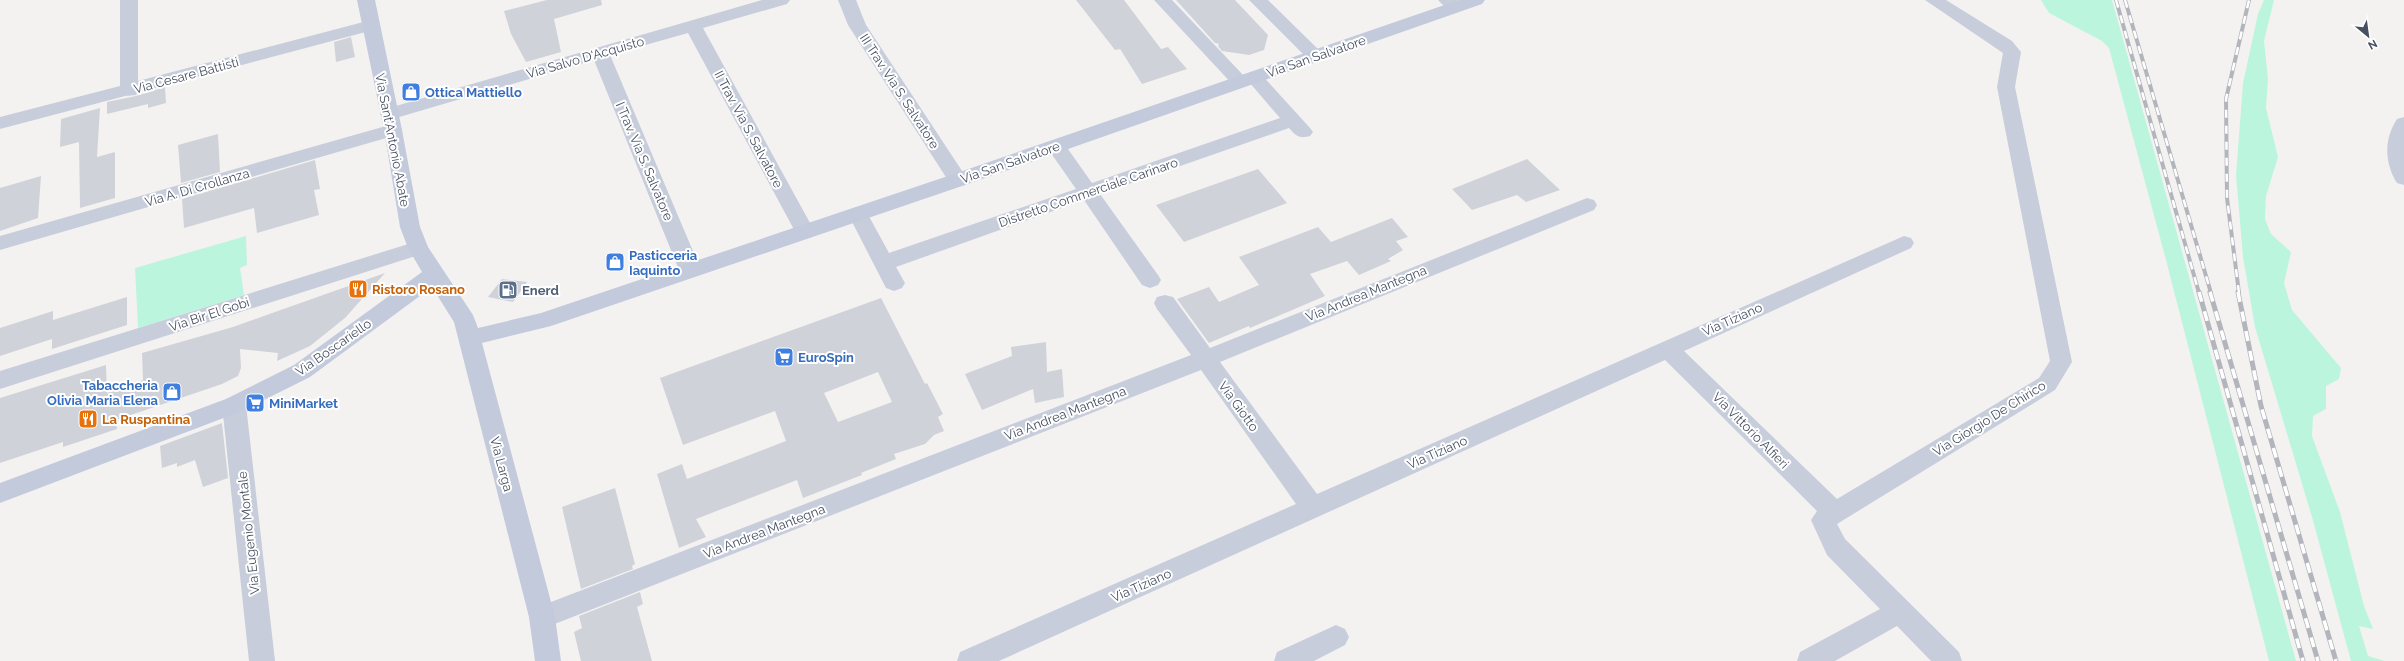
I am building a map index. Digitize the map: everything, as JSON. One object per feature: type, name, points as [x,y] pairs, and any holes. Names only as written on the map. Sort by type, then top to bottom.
[{"type":"street","points":[[129,0],[129,90]]},
{"type":"street","name":"Via Sant'Antonio Abate","points":[[366,0],[391,122],[410,227],[418,248],[434,274]]},
{"type":"street","name":"Via Salvo D'Acquisto","points":[[391,122],[600,53],[693,26],[761,3],[781,0]]},
{"type":"street","name":"III Trav. Via S. Salvatore","points":[[847,0],[857,25],[958,180]]},
{"type":"street","points":[[1163,0],[1247,80]]},
{"type":"street","points":[[1258,0],[1315,56]]},
{"type":"street","name":"Via San Salvatore","points":[[472,348],[543,320],[958,180],[1247,80],[1315,56],[1451,4],[1476,0]]},
{"type":"street","name":"Via Giorgio De Chirico","points":[[1934,0],[2006,45],[2012,52],[2006,87],[2061,362],[2047,384],[1824,520],[1836,547],[1949,661]]},
{"type":"street","name":"Via Cesare Battisti","points":[[0,123],[371,26]]},
{"type":"street","name":"II Trav. Via S. Salvatore","points":[[693,26],[805,232]]},
{"type":"street","name":"I Trav. Via S. Salvatore","points":[[600,53],[690,270]]},
{"type":"street","name":"Distretto Commerciale Carinaro","points":[[884,263],[1089,192],[1298,126],[1247,80]]},
{"type":"street","name":"Via A. Di Crollanza","points":[[0,243],[391,122]]},
{"type":"street","points":[[2404,123],[2397,134],[2396,163],[2404,178]]},
{"type":"street","points":[[1056,146],[1150,280]]},
{"type":"street","name":"Via Andrea Mantegna","points":[[542,618],[1205,358],[1587,205]]},
{"type":"street","points":[[858,214],[894,283]]},
{"type":"street","name":"Via Tiziano","points":[[970,661],[1904,243]]},
{"type":"street","name":"Via Bir El Gobi","points":[[0,380],[418,248]]},
{"type":"street","name":"Via Larga","points":[[434,274],[465,321],[542,618],[548,661]]},
{"type":"street","name":"Via Boscariello","points":[[0,493],[234,405],[302,371],[434,274]]},
{"type":"street","name":"Via Giotto","points":[[1165,303],[1313,508]]},
{"type":"street","name":"Via Vittorio Alfieri","points":[[1667,348],[1835,513]]},
{"type":"street","name":"Via Eugenio Montale","points":[[234,405],[262,661]]},
{"type":"street","points":[[1810,661],[1899,612]]},
{"type":"street","points":[[1287,661],[1336,638]]},
{"type":"green space","points":[[2041,0],[2112,0],[2296,661],[2269,661],[2166,260],[2109,48],[2102,41],[2049,13]]},
{"type":"green space","points":[[2264,0],[2274,0],[2264,41],[2268,79],[2266,108],[2278,157],[2266,196],[2265,219],[2271,234],[2291,252],[2284,283],[2292,310],[2341,368],[2339,379],[2326,386],[2326,409],[2313,416],[2312,436],[2340,512],[2364,606],[2373,629],[2359,626],[2368,656],[2385,661],[2351,661],[2312,517],[2255,327],[2243,257],[2236,175],[2243,83],[2258,14]]},
{"type":"green space","points":[[246,236],[247,265],[240,268],[244,295],[138,328],[135,268]]},
{"type":"building","points":[[547,0],[601,0],[602,5],[554,19],[561,52],[526,62],[511,34],[504,11]]},
{"type":"building","points":[[1076,0],[1124,0],[1161,49],[1168,47],[1187,69],[1142,84],[1120,49],[1115,50]]},
{"type":"building","points":[[1176,0],[1235,0],[1268,35],[1264,50],[1249,55],[1222,51],[1218,46],[1219,44],[1215,43]]},
{"type":"building","points":[[351,37],[355,57],[336,62],[334,42]]},
{"type":"building","points":[[165,87],[166,103],[148,108],[148,104],[107,114],[107,102],[136,96]]},
{"type":"building","points":[[100,108],[97,157],[115,152],[115,198],[80,208],[79,142],[60,147],[61,119]]},
{"type":"building","points":[[218,134],[220,172],[181,183],[178,145]]},
{"type":"building","points":[[1527,159],[1560,190],[1526,202],[1517,195],[1472,210],[1452,189]]},
{"type":"building","points":[[315,160],[320,189],[314,190],[319,215],[257,233],[254,208],[184,228],[182,199]]},
{"type":"building","points":[[1258,169],[1287,203],[1184,242],[1156,205]]},
{"type":"building","points":[[41,176],[38,218],[0,231],[0,188]]},
{"type":"building","points":[[1392,218],[1408,237],[1396,241],[1403,250],[1388,259],[1391,261],[1359,275],[1347,261],[1310,274],[1325,296],[1250,328],[1249,326],[1209,343],[1177,299],[1209,287],[1219,302],[1259,285],[1239,257],[1318,227],[1331,242]]},
{"type":"building","points":[[385,273],[345,318],[310,346],[277,361],[278,353],[240,349],[241,368],[238,376],[222,384],[116,420],[117,429],[63,447],[63,442],[0,463],[0,398],[106,365],[107,393],[143,380],[142,353],[233,327]]},
{"type":"building","name":"Enerd","points":[[502,279],[527,282],[513,302],[488,297]]},
{"type":"building","points":[[127,297],[127,325],[52,349],[52,339],[0,356],[0,328],[53,311],[53,320]]},
{"type":"building","points":[[881,298],[925,384],[927,383],[943,414],[938,417],[944,431],[934,435],[925,444],[894,454],[896,459],[861,473],[862,475],[803,498],[797,480],[696,519],[706,537],[679,548],[657,474],[682,464],[687,479],[786,441],[775,411],[683,445],[660,378]],"holes":[[[878,372],[892,402],[838,422],[824,393]]]},
{"type":"building","points":[[1046,342],[1047,372],[1062,369],[1064,397],[1035,403],[1033,389],[982,410],[965,374],[1012,356],[1011,347]]},
{"type":"building","points":[[222,423],[228,478],[203,487],[195,460],[177,467],[177,463],[162,468],[160,446]]},
{"type":"building","points":[[615,488],[635,564],[632,566],[633,569],[581,589],[562,507]]},
{"type":"building","points":[[640,592],[643,604],[637,607],[652,661],[581,661],[574,632],[582,628],[579,616]]},
{"type":"railway","points":[[2116,0],[2199,293]]},
{"type":"railway","points":[[2125,0],[2211,293]]},
{"type":"railway","points":[[2239,293],[2227,198],[2226,99],[2249,0]]},
{"type":"railway","points":[[2199,292],[2303,661]]},
{"type":"railway","points":[[2210,292],[2318,661]]},
{"type":"railway","points":[[2238,292],[2261,406],[2336,661]]},
{"type":"place","name":"Ottica Mattiello","points":[[411,92]]},
{"type":"place","name":"Pasticceria Iaquinto","points":[[615,262]]},
{"type":"place","name":"Ristoro Rosano","points":[[358,289]]},
{"type":"place","name":"Enerd","points":[[508,290]]},
{"type":"place","name":"EuroSpin","points":[[784,357]]},
{"type":"place","name":"Tabaccheria Olivia Maria Elena","points":[[172,392]]},
{"type":"place","name":"MiniMarket","points":[[255,403]]},
{"type":"place","name":"La Ruspantina","points":[[88,419]]}]
